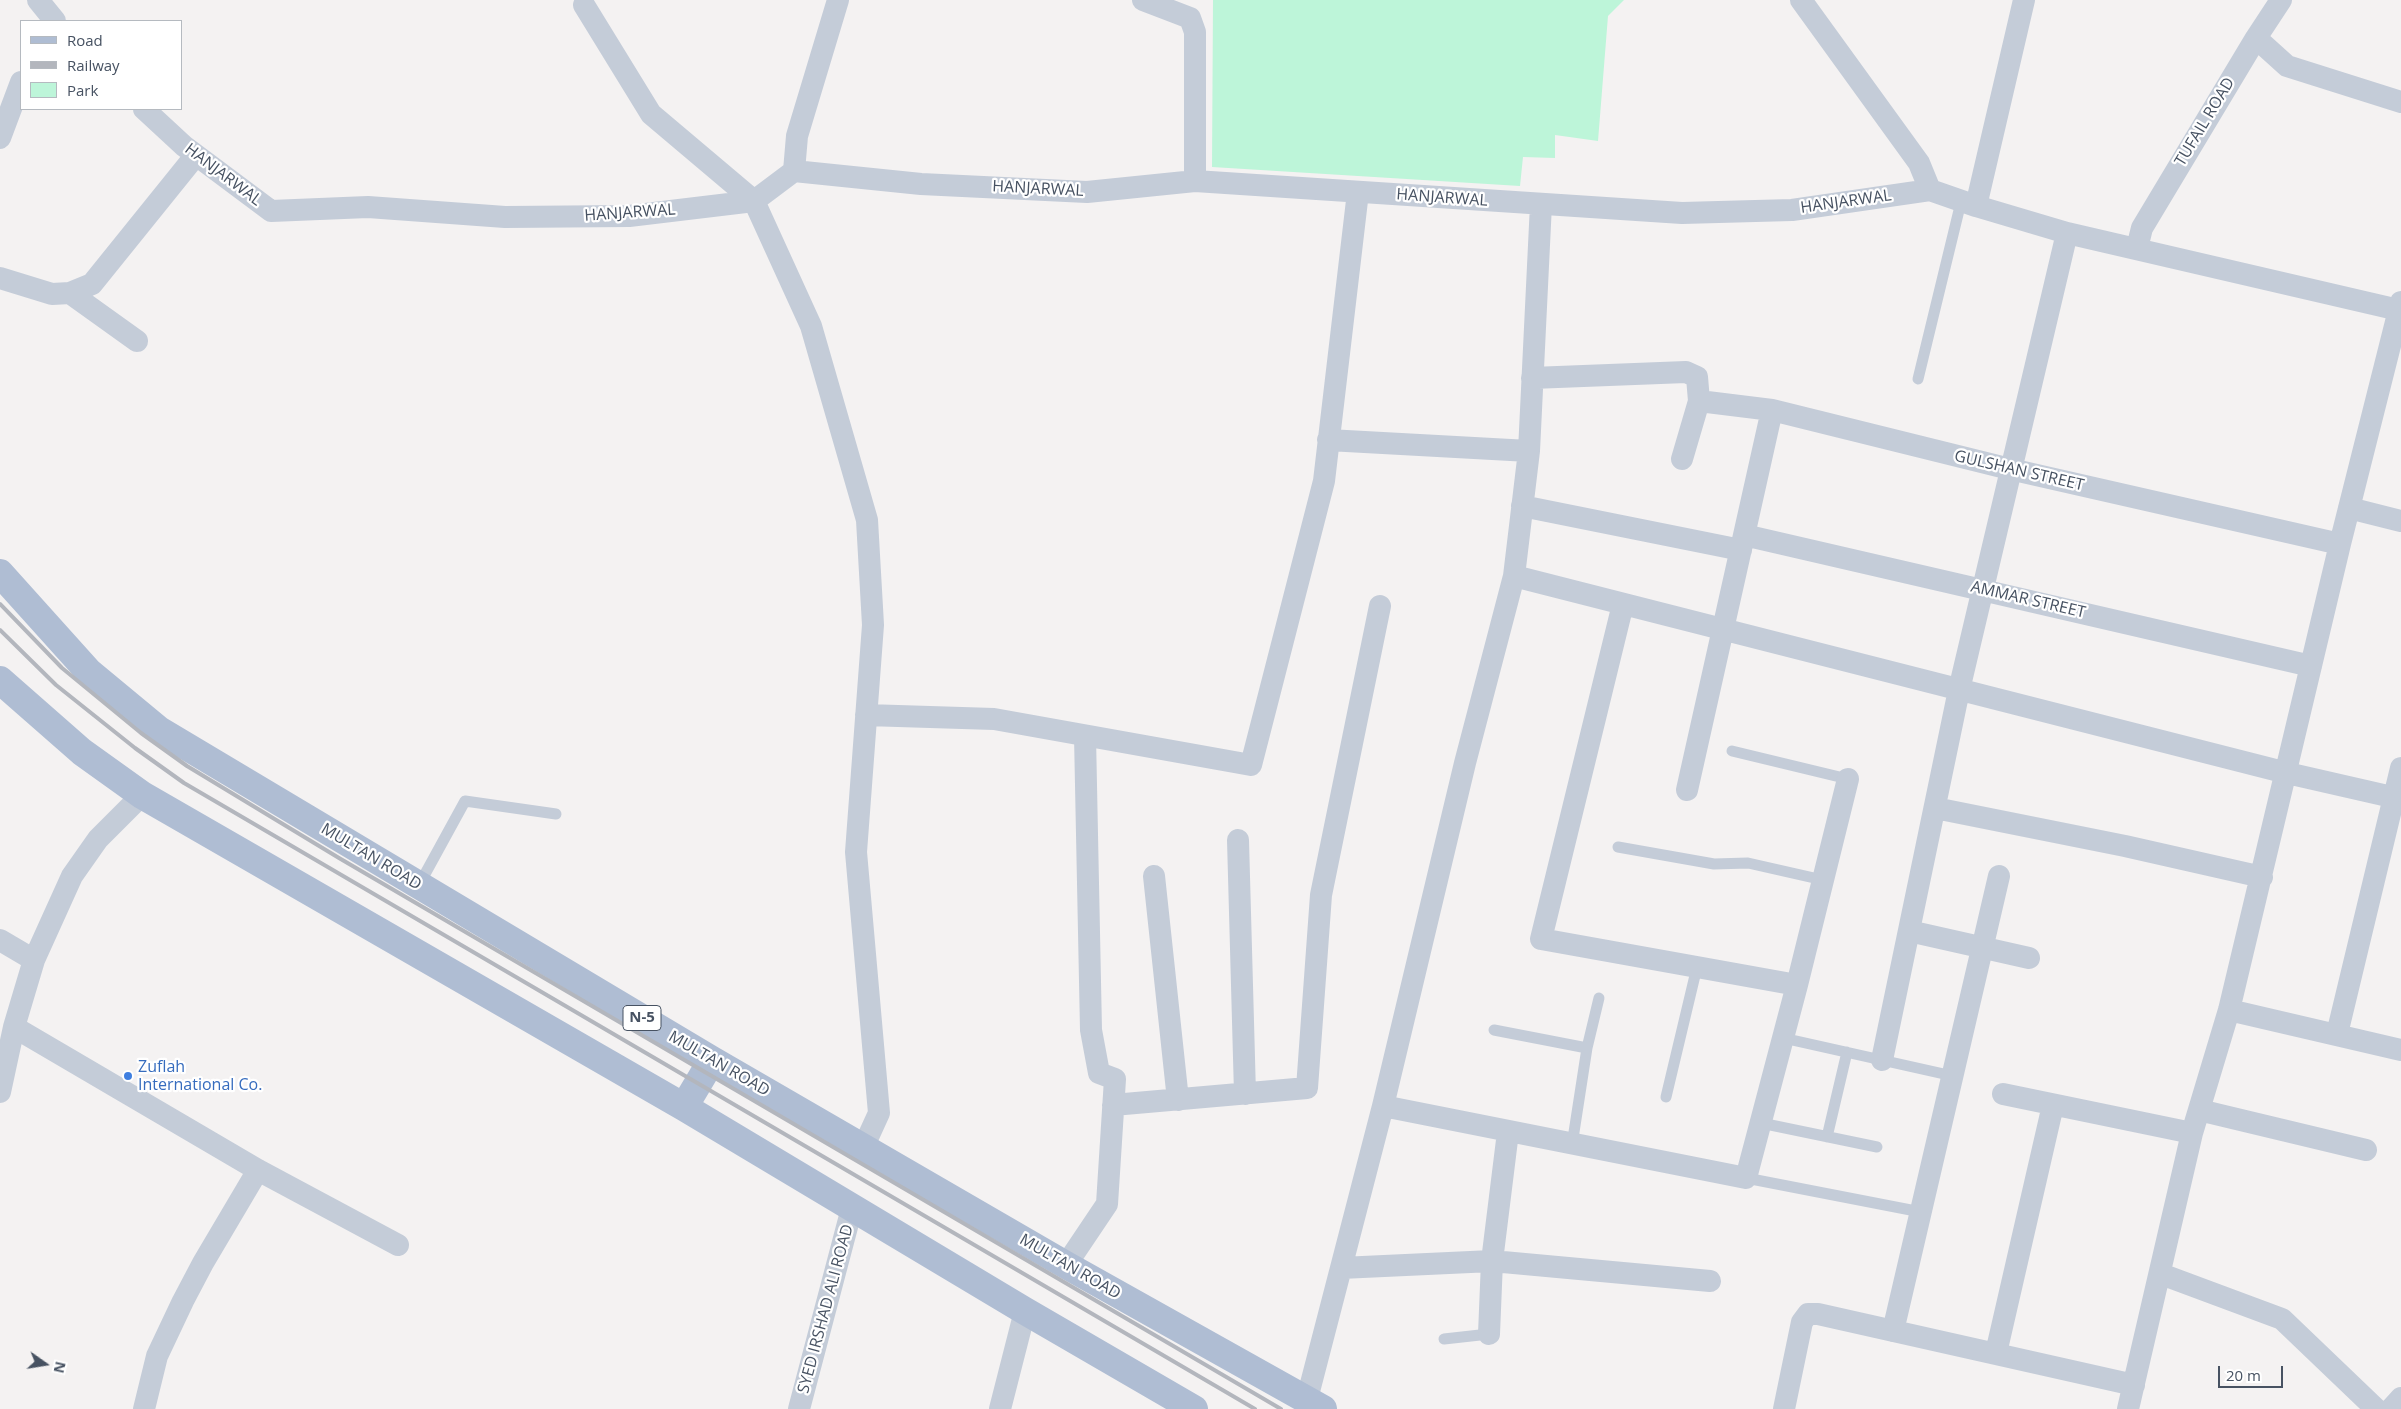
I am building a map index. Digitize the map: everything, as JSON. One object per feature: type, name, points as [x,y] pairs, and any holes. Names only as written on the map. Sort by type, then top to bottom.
[{"type":"main road","name":"MULTAN ROAD","points":[[0,573],[89,672],[159,730],[712,1060],[1066,1265],[1315,1404]]},
{"type":"main road","points":[[0,680],[82,752],[142,795],[684,1107],[1025,1311],[1194,1409]]},
{"type":"main road","points":[[684,1107],[712,1060]]},
{"type":"street","points":[[754,201],[794,171],[797,136],[838,0]]},
{"type":"street","points":[[1142,0],[1190,18],[1195,32],[1195,181]]},
{"type":"street","points":[[1801,0],[1919,163],[1930,190]]},
{"type":"street","points":[[1968,204],[2024,0]]},
{"type":"street","name":"TUFAIL ROAD","points":[[2137,248],[2142,228],[2256,38],[2281,0]]},
{"type":"street","points":[[584,5],[651,114],[754,201],[811,326],[867,520],[873,625],[856,852],[879,1112],[863,1148]]},
{"type":"street","points":[[2256,38],[2287,66],[2401,102]]},
{"type":"street","points":[[0,138],[20,85]]},
{"type":"street","name":"HANJARWAL","points":[[145,110],[196,155],[271,211],[368,207],[505,217],[629,216],[754,201]]},
{"type":"street","points":[[0,278],[52,294],[70,293],[92,284],[196,155]]},
{"type":"street","name":"HANJARWAL","points":[[794,171],[921,184],[1088,192],[1195,181],[1682,213],[1792,210],[1930,190],[1968,204],[2067,233],[2400,306]]},
{"type":"street","points":[[866,715],[994,719],[1252,765],[1324,481],[1358,192]]},
{"type":"street","points":[[1315,1404],[1341,1268],[1383,1106],[1465,763],[1514,576],[1529,451],[1541,204]]},
{"type":"street","points":[[1882,1060],[1959,690],[2067,233]]},
{"type":"street","points":[[70,293],[137,341]]},
{"type":"street","points":[[2128,1409],[2161,1274],[2192,1133],[2229,1010],[2287,773],[2348,508],[2400,306]]},
{"type":"street","points":[[1532,378],[1686,372],[1697,377],[1699,401],[1682,459]]},
{"type":"street","name":"GULSHAN STREET","points":[[1699,401],[1772,410],[2010,469],[2340,544]]},
{"type":"street","points":[[1687,790],[1772,410]]},
{"type":"street","points":[[1328,440],[1529,451]]},
{"type":"street","name":"AMMAR STREET","points":[[1522,506],[1742,542],[1983,590],[2311,666]]},
{"type":"street","points":[[2348,508],[2401,521]]},
{"type":"street","points":[[1514,576],[2287,773],[2397,798]]},
{"type":"street","points":[[1623,604],[1541,939],[1798,985]]},
{"type":"street","points":[[1113,1105],[1307,1088],[1321,895],[1380,606]]},
{"type":"street","points":[[1066,1265],[1106,1204],[1115,1079],[1099,1073],[1091,1030],[1085,736]]},
{"type":"street","points":[[2337,1034],[2397,798],[2401,768]]},
{"type":"street","points":[[1383,1106],[1746,1178],[1798,985],[1848,779]]},
{"type":"street","points":[[0,1092],[14,1027],[34,960],[72,876],[98,839],[142,795]]},
{"type":"street","points":[[1935,808],[2262,876]]},
{"type":"street","points":[[1238,840],[1245,1094]]},
{"type":"street","points":[[1154,876],[1178,1100]]},
{"type":"street","points":[[1893,1331],[1999,876]]},
{"type":"street","points":[[1908,931],[2029,958]]},
{"type":"street","points":[[0,940],[34,960]]},
{"type":"street","points":[[2229,1010],[2401,1050]]},
{"type":"street","points":[[14,1027],[258,1170],[398,1245]]},
{"type":"street","points":[[2003,1094],[2192,1133]]},
{"type":"street","points":[[1996,1353],[2053,1105]]},
{"type":"street","points":[[2199,1110],[2366,1150]]},
{"type":"street","points":[[1489,1334],[1492,1261],[1508,1132]]},
{"type":"street","points":[[144,1409],[157,1356],[183,1300],[258,1170]]},
{"type":"street","name":"SYED IRSHAD ALI ROAD","points":[[799,1409],[852,1208]]},
{"type":"street","points":[[1341,1268],[1492,1261],[1710,1280]]},
{"type":"street","points":[[2161,1274],[2282,1319],[2376,1409]]},
{"type":"street","points":[[1000,1409],[1025,1311]]},
{"type":"street","points":[[1784,1409],[1802,1322],[1808,1314],[1818,1314],[2134,1385]]},
{"type":"street","points":[[2391,1409],[2401,1398]]},
{"type":"lane","points":[[1918,379],[1968,204]]},
{"type":"lane","points":[[1732,751],[1848,779]]},
{"type":"lane","points":[[419,885],[465,801],[556,814]]},
{"type":"lane","points":[[1618,847],[1714,864],[1748,863],[1823,880]]},
{"type":"lane","points":[[1666,1097],[1697,967]]},
{"type":"lane","points":[[1572,1144],[1586,1048],[1599,998]]},
{"type":"lane","points":[[1494,1030],[1586,1048]]},
{"type":"lane","points":[[1783,1038],[1953,1076]]},
{"type":"lane","points":[[1827,1136],[1847,1052]]},
{"type":"lane","points":[[1761,1123],[1877,1147]]},
{"type":"lane","points":[[1746,1178],[1921,1212]]},
{"type":"lane","points":[[1444,1339],[1489,1334]]},
{"type":"green space","points":[[1213,0],[1624,0],[1608,16],[1598,141],[1555,135],[1555,158],[1523,157],[1520,186],[1212,167]]},
{"type":"railway","points":[[0,604],[62,668],[141,733],[187,766],[339,858],[1281,1409]]},
{"type":"railway","points":[[0,630],[56,685],[135,748],[184,783],[1255,1409]]},
{"type":"place","name":"Zuflah International Co.","points":[[128,1076]]}]
